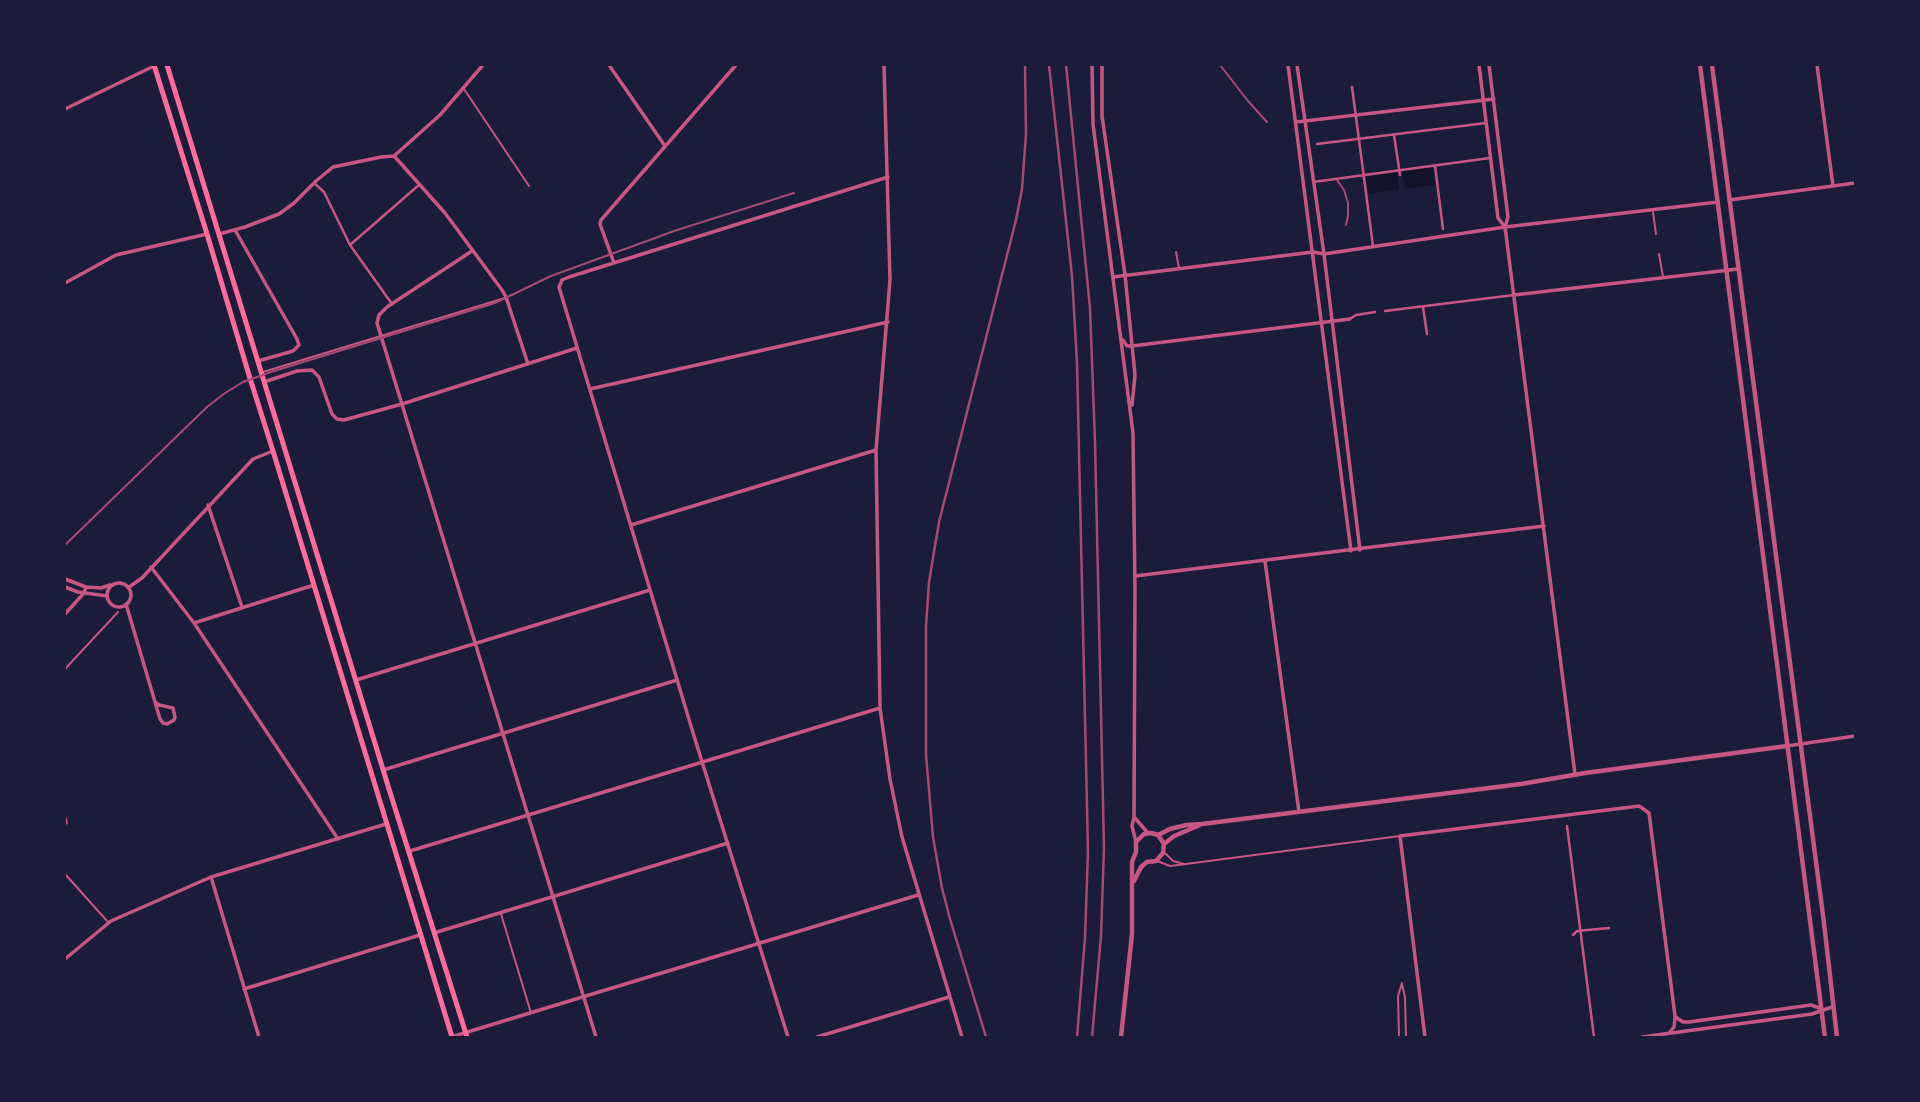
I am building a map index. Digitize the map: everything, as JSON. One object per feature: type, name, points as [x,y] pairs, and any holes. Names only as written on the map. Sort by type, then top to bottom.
[{"type":"main road","points":[[156,65],[451,1037]]},
{"type":"main road","points":[[167,65],[466,1035]]},
{"type":"main road","points":[[207,234],[219,234]]},
{"type":"main road","points":[[252,385],[264,382]]},
{"type":"main road","points":[[386,824],[398,820]]},
{"type":"main road","points":[[396,855],[408,852]]},
{"type":"street","points":[[65,109],[156,65]]},
{"type":"street","points":[[219,234],[267,220],[283,212],[329,170],[339,165],[394,156],[440,115],[483,65]]},
{"type":"street","points":[[609,65],[665,146]]},
{"type":"street","points":[[614,263],[600,224],[601,220],[736,65]]},
{"type":"street","points":[[884,65],[890,280],[876,450],[880,708],[902,838],[962,1037]]},
{"type":"street","points":[[1092,65],[1093,124],[1133,433],[1135,576],[1132,826],[1136,852],[1132,862],[1131,948],[1121,1037]]},
{"type":"street","points":[[1102,65],[1102,116],[1125,275],[1135,375],[1131,411]]},
{"type":"street","points":[[1288,65],[1351,551]]},
{"type":"street","points":[[1297,65],[1324,254],[1360,550]]},
{"type":"street","points":[[1479,65],[1498,218],[1505,227]]},
{"type":"street","points":[[1489,65],[1508,217],[1505,227],[1575,774]]},
{"type":"street","points":[[1700,65],[1825,1037]]},
{"type":"street","points":[[1712,65],[1825,923],[1837,1037]]},
{"type":"street","points":[[1817,65],[1833,186]]},
{"type":"street","points":[[1352,87],[1373,246]]},
{"type":"street","points":[[1296,122],[1494,99]]},
{"type":"street","points":[[1317,144],[1486,123]]},
{"type":"street","points":[[1394,135],[1400,175]]},
{"type":"street","points":[[394,156],[445,213],[506,297],[528,363]]},
{"type":"street","points":[[1312,182],[1490,158]]},
{"type":"street","points":[[1435,166],[1443,229]]},
{"type":"street","points":[[788,1037],[559,290],[560,284],[569,277],[888,177]]},
{"type":"street","points":[[314,183],[324,192],[350,245],[392,304]]},
{"type":"street","points":[[1729,200],[1855,183]]},
{"type":"street","points":[[350,245],[420,184]]},
{"type":"street","points":[[1113,277],[1313,252],[1324,254],[1505,227],[1718,202]]},
{"type":"street","points":[[235,230],[298,342],[293,351],[257,361]]},
{"type":"street","points":[[65,283],[116,255],[207,234]]},
{"type":"street","points":[[472,251],[392,304],[381,313],[377,323],[596,1037]]},
{"type":"street","points":[[1385,311],[1738,269]]},
{"type":"street","points":[[1423,307],[1427,334]]},
{"type":"street","points":[[1122,337],[1127,346],[1132,346],[1332,322],[1375,312]]},
{"type":"street","points":[[590,389],[888,322]]},
{"type":"street","points":[[264,382],[297,371],[312,370],[319,377],[332,414],[337,419],[344,420],[577,348]]},
{"type":"street","points":[[631,525],[876,450]]},
{"type":"street","points":[[129,587],[137,582],[253,458],[274,451]]},
{"type":"street","points":[[208,505],[242,607]]},
{"type":"street","points":[[1135,576],[1544,526]]},
{"type":"street","points":[[1265,561],[1299,812]]},
{"type":"street","points":[[151,567],[194,623],[338,839]]},
{"type":"street","points":[[65,579],[86,587],[99,588],[121,583],[129,587]]},
{"type":"street","points":[[112,585],[107,596],[114,605],[120,607],[131,598],[129,587]]},
{"type":"street","points":[[194,623],[314,586]]},
{"type":"street","points":[[65,587],[107,596]]},
{"type":"street","points":[[65,614],[84,593],[86,587]]},
{"type":"street","points":[[356,680],[650,590]]},
{"type":"street","points":[[126,604],[155,702],[163,723],[171,722],[175,716],[173,708],[155,702]]},
{"type":"street","points":[[383,770],[677,680]]},
{"type":"street","points":[[408,852],[880,708]]},
{"type":"street","points":[[1136,842],[1148,833],[1158,835],[1179,827],[1528,783],[1575,774],[1855,736]]},
{"type":"street","points":[[1425,1037],[1400,836],[1639,806],[1649,813],[1675,1016],[1674,1027],[1667,1034]]},
{"type":"street","points":[[1134,817],[1148,833]]},
{"type":"street","points":[[65,959],[109,923],[211,877],[386,824]]},
{"type":"street","points":[[1164,844],[1174,836],[1202,824]]},
{"type":"street","points":[[1567,826],[1594,1037]]},
{"type":"street","points":[[1136,852],[1147,862],[1160,858],[1164,852],[1164,844],[1158,835]]},
{"type":"street","points":[[434,933],[728,843]]},
{"type":"street","points":[[1133,881],[1147,862]]},
{"type":"street","points":[[211,877],[259,1037]]},
{"type":"street","points":[[451,1037],[466,1035],[918,895]]},
{"type":"street","points":[[1572,929],[1579,931],[1609,928]]},
{"type":"street","points":[[1573,935],[1579,931]]},
{"type":"street","points":[[244,989],[420,935]]},
{"type":"street","points":[[817,1037],[949,997]]},
{"type":"street","points":[[1675,1016],[1681,1021],[1689,1022],[1811,1005],[1822,1009]]},
{"type":"street","points":[[1642,1037],[1812,1014],[1832,1007]]},
{"type":"lane","points":[[463,88],[529,186]]},
{"type":"lane","points":[[1653,211],[1656,234]]},
{"type":"lane","points":[[1176,252],[1180,269]]},
{"type":"lane","points":[[1659,254],[1663,277]]},
{"type":"lane","points":[[261,373],[506,297]]},
{"type":"lane","points":[[65,670],[118,612]]},
{"type":"lane","points":[[1156,861],[1170,866],[1400,836]]},
{"type":"lane","points":[[1164,852],[1173,861],[1185,864]]},
{"type":"lane","points":[[65,874],[109,923]]},
{"type":"lane","points":[[501,913],[531,1013]]},
{"type":"lane","points":[[1399,1037],[1398,996],[1402,983],[1405,995],[1406,1037]]},
{"type":"shaded area","points":[[1432,167],[1435,185],[1405,189],[1402,171]]},
{"type":"shaded area","points":[[1397,172],[1399,189],[1369,194],[1366,177]]},
{"type":"tram line","points":[[1220,65],[1267,122]]},
{"type":"tram line","points":[[1337,180],[1348,203],[1346,225]]},
{"type":"tram line","points":[[65,545],[207,407],[243,382],[495,303],[551,276],[677,230],[794,193]]},
{"type":"railway","points":[[986,1037],[950,919],[933,837],[926,755],[926,626],[929,582],[939,522],[1022,189],[1026,134],[1025,65]]},
{"type":"railway","points":[[1049,65],[1072,276],[1077,363],[1088,851],[1085,938],[1077,1037]]},
{"type":"railway","points":[[1066,65],[1090,308],[1095,442],[1104,848],[1101,936],[1092,1037]]}]
